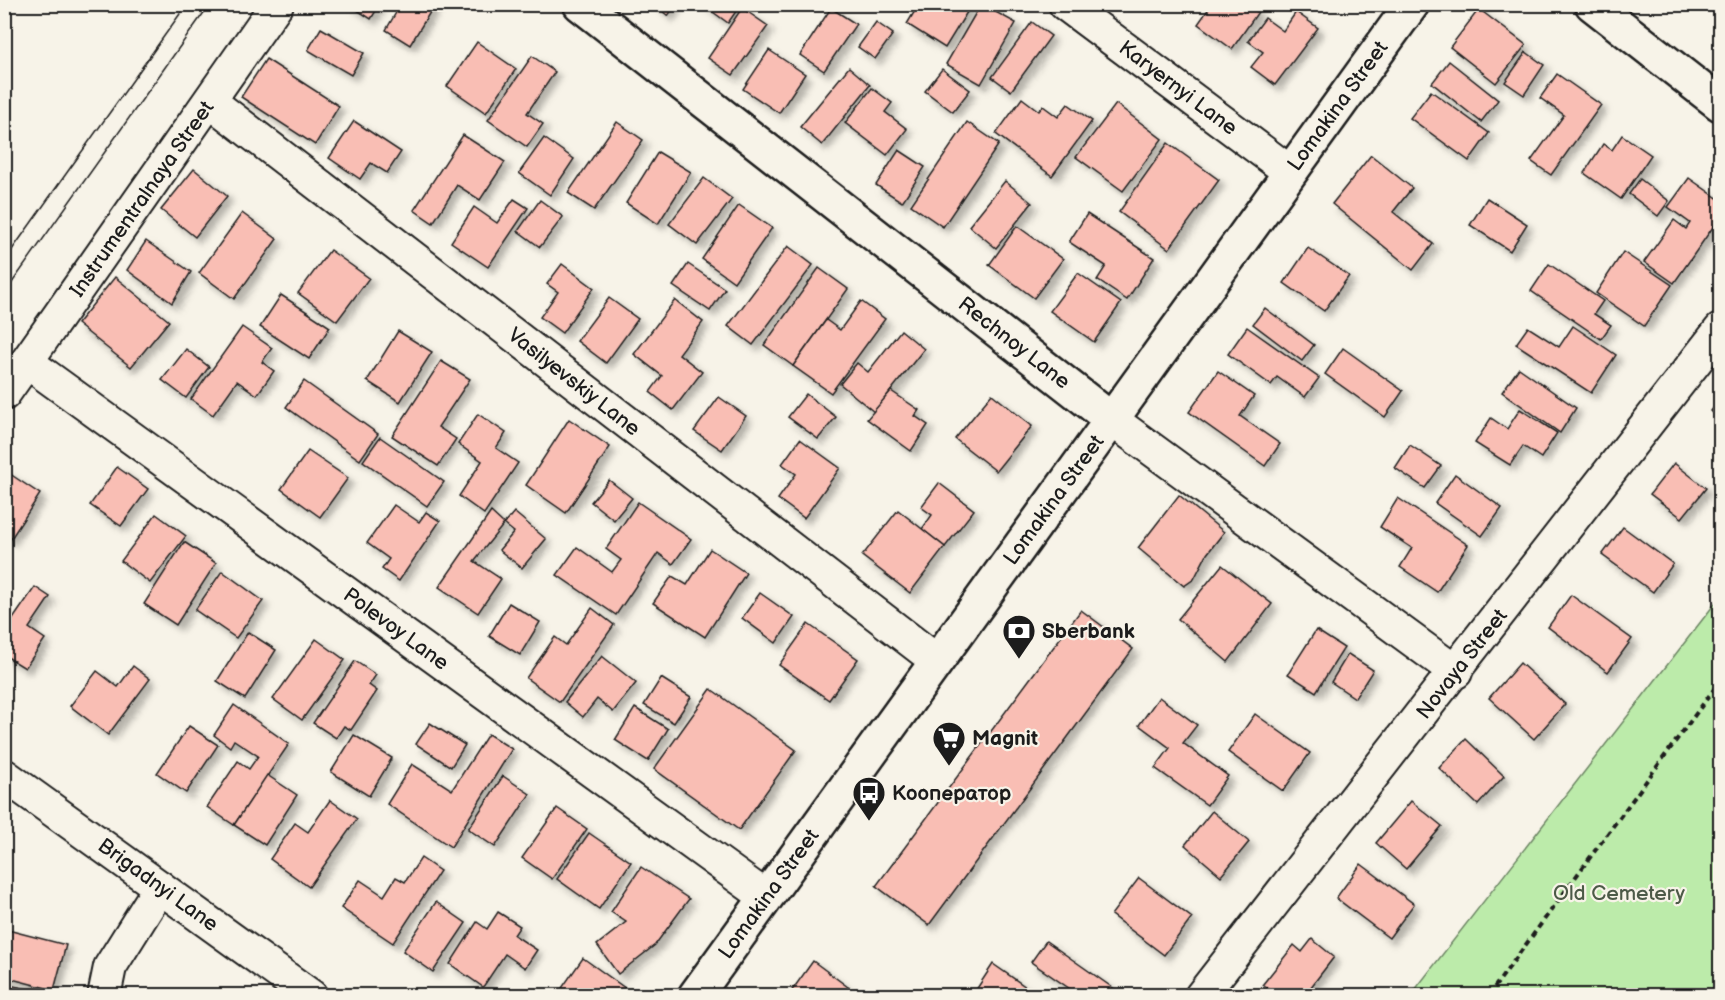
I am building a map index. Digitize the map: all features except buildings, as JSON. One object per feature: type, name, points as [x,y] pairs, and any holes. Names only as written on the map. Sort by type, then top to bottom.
[{"type":"main road","name":"Rechnoy Lane","points":[[580,4],[1112,420]]},
{"type":"main road","name":"Lomakina Street","points":[[695,996],[1412,4]]},
{"type":"main road","points":[[1592,4],[1720,105]]},
{"type":"street","name":"Instrumentralnaya Street","points":[[4,393],[211,102],[277,4]]},
{"type":"street","name":"Karyernyi Lane","points":[[1065,4],[1290,172]]},
{"type":"street","name":"Vasilyevskiy Lane","points":[[211,102],[937,661]]},
{"type":"street","name":"Novaya Street","points":[[1201,996],[1456,672],[1720,330]]},
{"type":"street","name":"Polevoy Lane","points":[[27,362],[766,897]]},
{"type":"street","name":"Rechnoy Lane","points":[[1112,420],[1456,672]]},
{"type":"street","name":"Brigadnyi Lane","points":[[4,775],[311,996]]},
{"type":"street","points":[[104,996],[110,967],[160,886]]},
{"type":"path","points":[[1488,996],[1720,681]]},
{"type":"green space","name":"Old Cemetery","points":[[1720,597],[1720,995],[1411,995]]},
{"type":"tram line","points":[[4,261],[187,4]]},
{"type":"tram line","points":[[4,294],[210,4]]},
{"type":"place","name":"Sberbank","points":[[1019,660]]},
{"type":"place","name":"Magnit","points":[[949,767]]},
{"type":"place","name":"Кооператор","points":[[869,822]]}]
